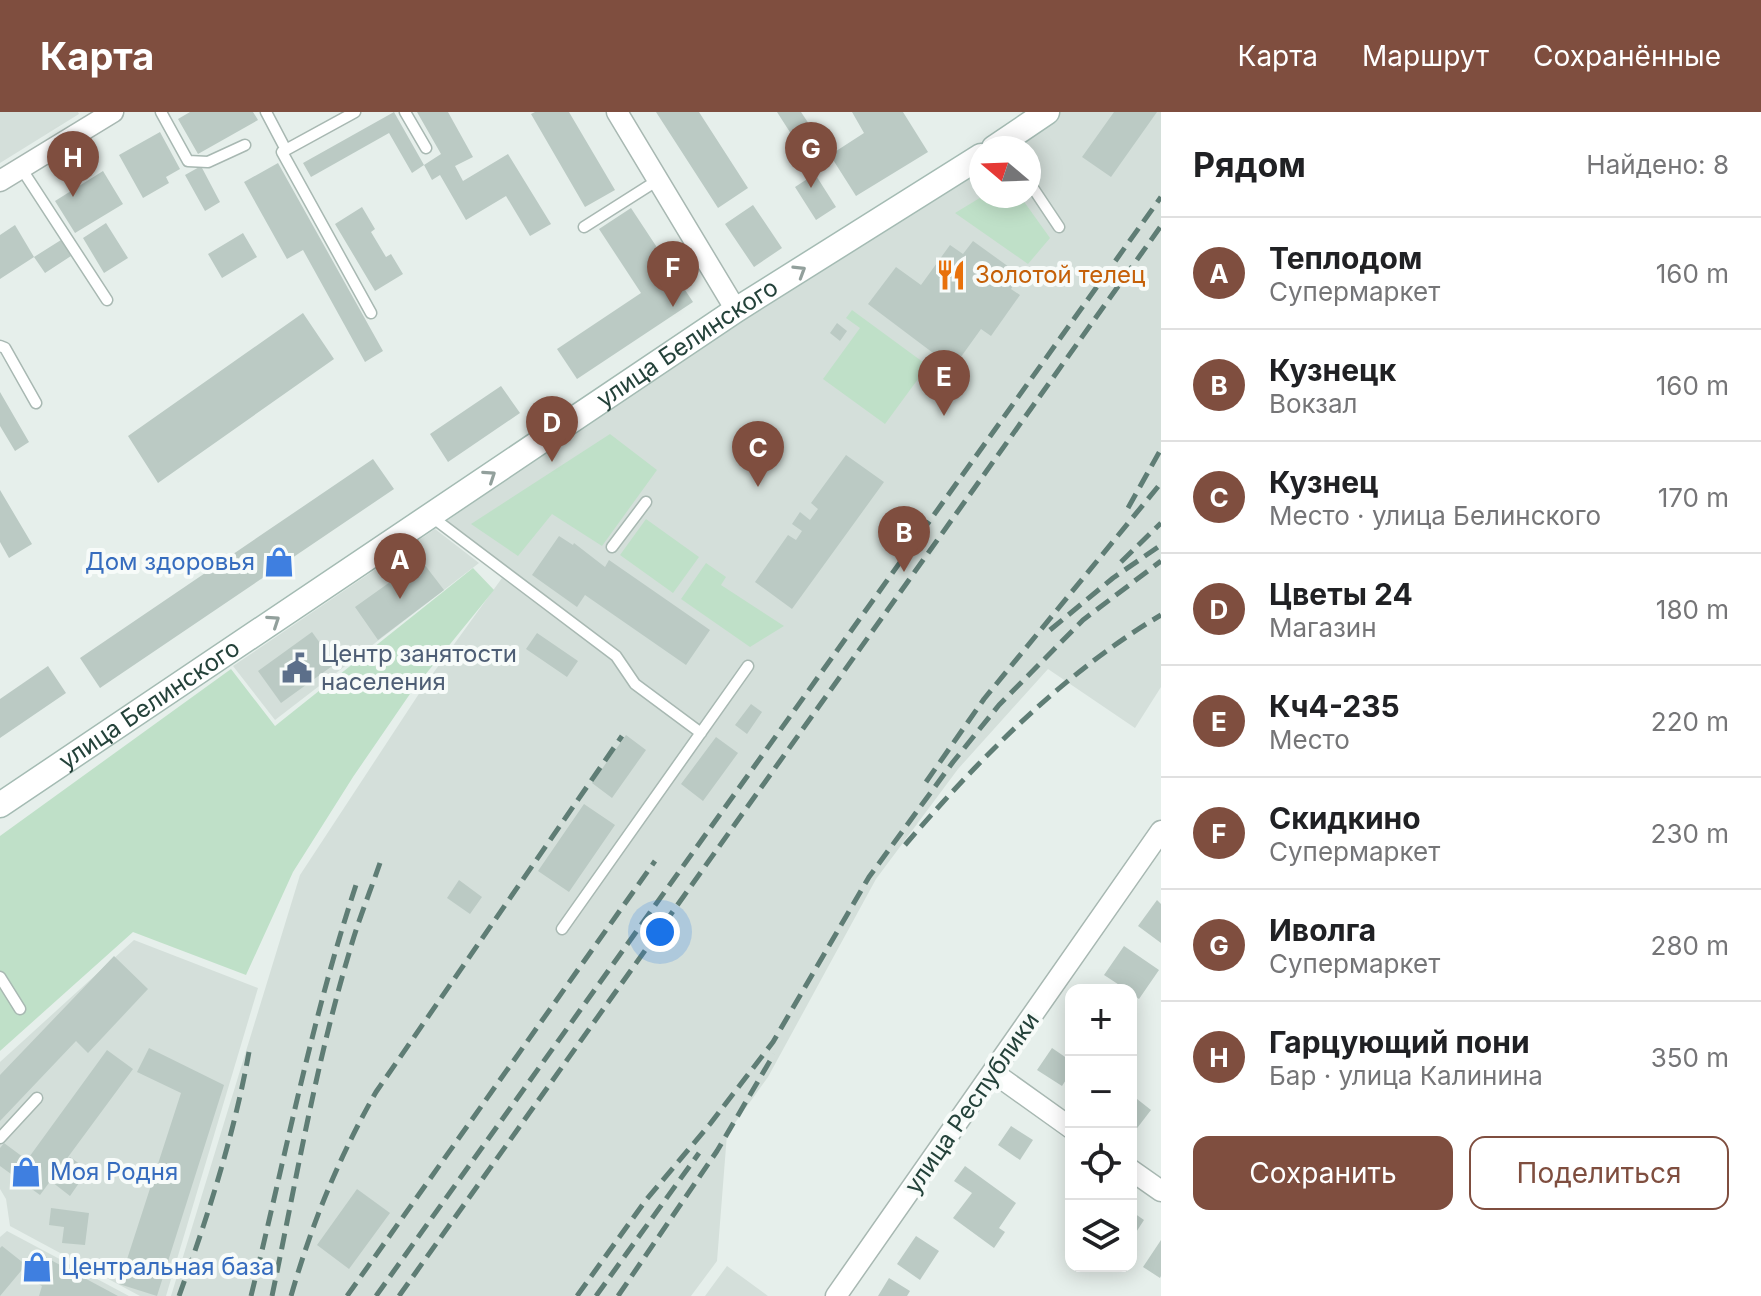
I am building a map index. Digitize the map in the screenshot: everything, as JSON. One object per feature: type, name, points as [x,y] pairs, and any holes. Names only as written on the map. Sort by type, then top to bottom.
[{"type":"street","points":[[0,181],[113,112]]},
{"type":"street","points":[[617,112],[736,310]]},
{"type":"street","points":[[1015,136],[1047,112]]},
{"type":"street","name":"улица Белинского","points":[[0,805],[736,310],[969,164]]},
{"type":"street","name":"улица Республики","points":[[836,1296],[1161,831]]},
{"type":"street","points":[[994,1073],[1065,1124]]},
{"type":"street","points":[[1137,1174],[1161,1191]]},
{"type":"lane","points":[[161,112],[188,161],[208,162],[245,145]]},
{"type":"lane","points":[[266,112],[286,150]]},
{"type":"lane","points":[[355,112],[282,152],[371,313]]},
{"type":"lane","points":[[405,112],[426,148]]},
{"type":"lane","points":[[21,168],[107,300]]},
{"type":"lane","points":[[584,227],[658,180]]},
{"type":"lane","points":[[1041,200],[1059,227]]},
{"type":"lane","points":[[0,346],[5,348],[36,403]]},
{"type":"lane","points":[[612,547],[646,502]]},
{"type":"lane","points":[[431,516],[616,656],[635,684],[701,733]]},
{"type":"lane","points":[[562,929],[748,666]]},
{"type":"lane","points":[[0,977],[20,1009]]},
{"type":"lane","points":[[0,1138],[37,1098]]},
{"type":"shaded area","points":[[0,112],[78,112],[79,114],[0,163]]},
{"type":"shaded area","points":[[1037,112],[1161,112],[1161,687],[1135,728],[1048,669],[958,769],[876,879],[768,1077],[727,1134],[717,1261],[691,1296],[171,1296],[300,875],[426,683],[502,578],[438,527],[969,159],[969,208],[1041,208],[1041,136],[1002,136]]},
{"type":"shaded area","points":[[435,529],[479,563],[275,720],[233,666]]},
{"type":"shaded area","points":[[134,940],[258,988],[166,1296],[140,1296],[10,1226],[6,1199],[0,1189],[0,1062]]},
{"type":"shaded area","name":"Центральная база","points":[[7,1231],[129,1296],[0,1296],[0,1237]]},
{"type":"shaded area","points":[[727,1266],[768,1296],[705,1296]]},
{"type":"green space","points":[[969,204],[969,208],[1029,208],[1050,238],[1028,264],[955,213]]},
{"type":"green space","points":[[852,310],[946,379],[940,388],[921,375],[885,424],[823,379],[860,328],[846,318]]},
{"type":"green space","points":[[610,434],[657,470],[602,546],[552,514],[518,556],[471,524]]},
{"type":"green space","points":[[646,519],[699,557],[673,593],[620,555]]},
{"type":"green space","points":[[706,563],[726,577],[721,585],[784,626],[750,647],[681,599]]},
{"type":"green space","points":[[473,568],[494,590],[412,691],[353,777],[293,872],[246,975],[133,932],[0,1051],[0,836],[231,669],[275,726]]},
{"type":"building","points":[[190,112],[253,112],[258,120],[198,154],[178,119]]},
{"type":"building","points":[[394,112],[424,165],[412,173],[389,133],[311,177],[303,163]]},
{"type":"building","points":[[417,112],[448,112],[473,157],[455,166],[463,181],[508,154],[551,224],[530,236],[506,196],[466,220],[440,175],[432,180],[424,165],[441,154]]},
{"type":"building","points":[[569,112],[615,190],[585,207],[531,114]]},
{"type":"building","points":[[656,112],[699,112],[748,188],[718,208]]},
{"type":"building","points":[[777,112],[801,112],[821,142],[804,154]]},
{"type":"building","points":[[852,112],[903,112],[928,152],[856,196],[830,155],[864,133]]},
{"type":"building","points":[[1114,112],[1157,112],[1111,177],[1082,157]]},
{"type":"building","points":[[160,132],[180,169],[166,177],[169,183],[143,198],[119,155]]},
{"type":"building","points":[[278,163],[383,351],[365,362],[303,250],[287,259],[244,182]]},
{"type":"building","points":[[201,166],[220,202],[205,211],[185,175]]},
{"type":"building","points":[[103,171],[123,204],[75,233],[55,201]]},
{"type":"building","points":[[815,174],[836,207],[816,220],[795,187]]},
{"type":"building","points":[[753,205],[782,248],[754,267],[725,224]]},
{"type":"building","points":[[362,207],[375,229],[371,232],[386,257],[391,254],[403,274],[375,291],[335,224]]},
{"type":"building","points":[[631,208],[693,302],[577,379],[557,349],[641,293],[599,229]]},
{"type":"building","points":[[106,223],[128,258],[104,273],[83,238]]},
{"type":"building","points":[[15,225],[34,257],[0,279],[0,235]]},
{"type":"building","points":[[243,233],[257,257],[222,278],[208,254]]},
{"type":"building","points":[[61,240],[71,256],[45,273],[34,257]]},
{"type":"building","points":[[973,241],[1020,275],[1011,289],[1020,295],[991,336],[981,329],[953,368],[868,304],[896,267],[921,285],[950,245],[963,254]]},
{"type":"building","points":[[303,313],[334,359],[158,483],[128,436]]},
{"type":"building","points":[[837,323],[847,331],[840,341],[830,333]]},
{"type":"building","points":[[501,386],[520,413],[448,462],[430,434]]},
{"type":"building","points":[[0,392],[29,442],[15,451],[0,426]]},
{"type":"building","points":[[846,455],[884,482],[792,609],[755,582],[788,535],[796,540],[802,531],[792,524],[800,512],[810,520],[818,509],[811,503]]},
{"type":"building","points":[[373,459],[394,489],[100,688],[80,658]]},
{"type":"building","points":[[0,490],[32,544],[9,558],[0,542]]},
{"type":"building","points":[[559,536],[574,543],[605,567],[609,560],[710,630],[686,665],[585,595],[577,607],[532,575]]},
{"type":"building","points":[[421,560],[444,590],[378,640],[355,607]]},
{"type":"building","name":"Центр занятости населения","points":[[312,632],[335,664],[281,703],[258,671]]},
{"type":"building","points":[[537,633],[578,661],[567,677],[526,649]]},
{"type":"building","points":[[48,666],[66,693],[0,738],[0,699]]},
{"type":"building","points":[[751,704],[762,712],[747,734],[735,725]]},
{"type":"building","points":[[626,735],[646,750],[612,798],[592,783]]},
{"type":"building","points":[[716,737],[738,753],[703,801],[681,784]]},
{"type":"building","points":[[584,804],[615,825],[569,892],[538,871]]},
{"type":"building","points":[[459,880],[482,897],[470,914],[447,898]]},
{"type":"building","points":[[1157,900],[1161,904],[1161,943],[1138,926]]},
{"type":"building","points":[[1124,946],[1159,970],[1139,999],[1137,984],[1118,984],[1104,975]]},
{"type":"building","points":[[114,956],[148,989],[88,1053],[76,1041],[0,1121],[0,1075]]},
{"type":"building","points":[[149,1048],[224,1085],[157,1296],[119,1284],[181,1093],[137,1072]]},
{"type":"building","points":[[1052,1048],[1065,1057],[1065,1081],[1062,1086],[1037,1070]]},
{"type":"building","points":[[107,1050],[133,1069],[40,1195],[0,1166],[0,1148],[4,1143],[27,1160]]},
{"type":"building","points":[[1137,1099],[1151,1110],[1137,1128]]},
{"type":"building","points":[[1011,1126],[1033,1140],[1020,1160],[998,1145]]},
{"type":"building","points":[[70,1157],[88,1170],[70,1196],[52,1182]]},
{"type":"building","points":[[965,1166],[1016,1203],[999,1228],[1005,1232],[994,1248],[953,1218],[972,1193],[954,1181]]},
{"type":"building","points":[[357,1189],[390,1213],[349,1269],[317,1245]]},
{"type":"building","points":[[51,1208],[89,1213],[85,1245],[62,1243],[64,1227],[49,1225]]},
{"type":"building","points":[[1137,1215],[1144,1220],[1137,1231]]},
{"type":"building","points":[[916,1236],[939,1251],[920,1280],[897,1264]]},
{"type":"building","points":[[1161,1240],[1161,1276],[1160,1278],[1143,1267]]},
{"type":"building","points":[[2,1246],[26,1265],[0,1296],[0,1248]]},
{"type":"building","points":[[34,1251],[118,1296],[39,1296],[42,1286],[21,1275]]},
{"type":"building","points":[[889,1278],[910,1291],[907,1296],[878,1296]]},
{"type":"railway","points":[[376,1296],[1161,197]]},
{"type":"railway","points":[[399,1296],[1161,226]]},
{"type":"railway","points":[[1128,508],[1161,449]]},
{"type":"railway","points":[[926,782],[984,699],[1161,483]]},
{"type":"railway","points":[[1121,562],[1161,523]]},
{"type":"railway","points":[[1050,630],[1113,578],[1161,545]]},
{"type":"railway","points":[[577,1296],[646,1200],[773,1042],[869,877],[953,762],[999,705],[1083,620],[1161,561]]},
{"type":"railway","points":[[905,845],[993,750],[1056,691],[1125,638],[1161,615]]},
{"type":"railway","points":[[291,1296],[328,1191],[376,1092],[622,736]]},
{"type":"railway","points":[[347,1296],[655,861]]},
{"type":"railway","points":[[272,1296],[327,1036],[353,939],[380,863]]},
{"type":"railway","points":[[251,1296],[313,1036],[357,882]]},
{"type":"railway","points":[[179,1296],[219,1175],[249,1052]]},
{"type":"railway","points":[[618,1296],[717,1151],[774,1054]]},
{"type":"railway","points":[[596,1296],[699,1153]]},
{"type":"place","name":"Иволга","points":[[811,188]]},
{"type":"place","name":"Гарцующий пони","points":[[73,197]]},
{"type":"place","name":"Золотой телец","points":[[951,275]]},
{"type":"place","name":"Скидкино","points":[[673,307]]},
{"type":"place","name":"Кч4-235","points":[[944,416]]},
{"type":"place","name":"Цветы 24","points":[[552,462]]},
{"type":"place","name":"Кузнец","points":[[758,487]]},
{"type":"place","name":"Дом здоровья","points":[[279,562]]},
{"type":"place","name":"Кузнецк","points":[[904,572]]},
{"type":"place","name":"Теплодом","points":[[400,599]]},
{"type":"place","name":"Центр занятости населения","points":[[297,668]]},
{"type":"place","name":"Моя Родня","points":[[26,1172]]},
{"type":"place","name":"Центральная база","points":[[37,1267]]}]
